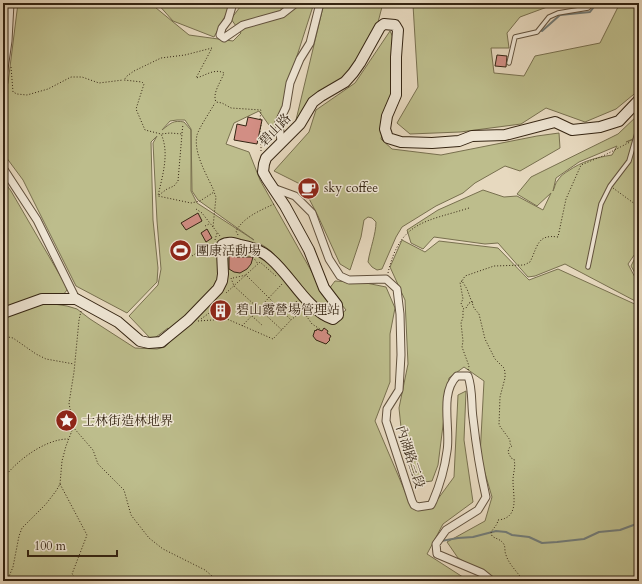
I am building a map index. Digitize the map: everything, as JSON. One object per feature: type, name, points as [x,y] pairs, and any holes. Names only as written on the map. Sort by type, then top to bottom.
[{"type":"street","points":[[3,76],[8,41],[10,3]]},
{"type":"street","points":[[233,3],[228,20],[222,28],[220,35],[224,38],[243,25],[282,14],[296,3]]},
{"type":"street","points":[[281,142],[279,122],[286,107],[290,83],[300,59],[310,43],[320,3]]},
{"type":"street","name":"碧山路","points":[[225,243],[242,245],[271,258],[313,307],[326,317],[333,319],[338,315],[337,305],[324,288],[309,250],[285,206],[263,172],[264,164],[266,158],[300,124],[313,102],[345,82],[360,63],[380,27],[384,24],[395,24],[398,30],[396,95],[387,116],[385,129],[388,138],[401,142],[432,143],[459,141],[472,136],[505,135],[555,122],[572,130],[600,128],[619,121],[639,100]]},
{"type":"street","points":[[3,168],[37,220],[79,301]]},
{"type":"street","points":[[273,188],[295,196],[312,213],[329,259],[340,276],[348,280],[386,279]]},
{"type":"street","points":[[3,313],[42,299],[79,301],[118,322],[140,341],[150,343],[161,342],[188,320],[228,278],[222,251],[222,245],[225,243]]},
{"type":"street","name":"內湖路三段","points":[[386,279],[397,289],[400,314],[401,355],[399,390],[387,410],[386,421],[412,501],[414,505],[418,507],[431,504],[433,501],[448,450],[447,406],[451,382],[457,376],[468,376]]},
{"type":"street","points":[[468,376],[472,386],[473,417],[479,466],[486,497],[478,510],[446,530],[436,544],[437,554],[482,573],[492,581]]},
{"type":"lane","points":[[509,63],[515,37],[537,32],[550,17],[558,13],[588,8],[593,3]]},
{"type":"lane","points":[[588,267],[601,204],[610,186],[629,161],[639,126]]},
{"type":"path","points":[[124,80],[134,71],[161,58],[185,55],[212,48],[196,78],[207,73],[224,73],[215,93],[214,99],[216,102],[197,135],[200,162],[216,197],[213,227]]},
{"type":"path","points":[[11,65],[13,92],[17,94],[27,95],[48,89],[71,77],[82,77],[99,83],[124,80],[142,82],[144,84],[136,109],[145,130],[161,134],[182,134]]},
{"type":"path","points":[[216,102],[230,108],[261,110],[260,119],[262,119],[259,138],[261,138],[260,146],[264,164]]},
{"type":"path","points":[[158,196],[174,186],[178,181],[183,124]]},
{"type":"path","points":[[158,196],[164,164],[163,140],[161,134]]},
{"type":"path","points":[[468,376],[468,366],[462,347],[463,341],[461,323],[463,309],[461,306],[463,299],[460,282],[465,276],[494,266],[524,265],[530,262],[540,240],[544,237],[550,236],[558,237],[566,199],[581,165],[605,155],[635,138]]},
{"type":"path","points":[[610,186],[639,207]]},
{"type":"path","points":[[158,196],[191,203],[200,201],[214,192]]},
{"type":"path","points":[[240,238],[236,231],[248,217],[275,203],[277,207]]},
{"type":"path","points":[[386,279],[392,256],[401,239],[412,229],[428,220],[469,208]]},
{"type":"path","points":[[196,209],[202,213],[225,243]]},
{"type":"path","points":[[205,226],[210,223]]},
{"type":"path","points":[[214,243],[217,233]]},
{"type":"path","points":[[192,256],[198,252]]},
{"type":"path","points":[[252,255],[258,264]]},
{"type":"path","points":[[225,293],[260,262],[277,278]]},
{"type":"path","points":[[246,275],[228,278],[234,286],[282,330]]},
{"type":"path","points":[[246,275],[291,320]]},
{"type":"path","points":[[462,281],[473,302],[474,308],[479,314],[485,339],[495,359],[504,368],[505,372],[500,397],[499,424],[510,440],[510,444],[512,446],[509,448],[508,452],[511,458],[514,459],[516,466],[513,476],[514,500],[513,510],[508,516],[498,520],[491,532],[492,536],[501,541],[508,560],[523,581]]},
{"type":"path","points":[[242,326],[283,282]]},
{"type":"path","points":[[295,298],[312,324],[320,328]]},
{"type":"path","points":[[79,301],[79,320],[75,364],[69,403],[73,427],[93,450],[98,464],[124,490],[131,515],[149,538],[163,549],[205,570],[218,581]]},
{"type":"path","points":[[217,302],[212,311],[198,321],[227,319],[273,339],[303,310]]},
{"type":"path","points":[[463,309],[466,308],[469,303],[473,302]]},
{"type":"path","points":[[251,316],[263,326]]},
{"type":"path","points":[[3,336],[13,338],[36,354],[46,358],[75,364]]},
{"type":"path","points":[[7,581],[13,567],[22,528],[46,504],[60,484],[62,461],[73,427]]},
{"type":"path","points":[[3,479],[9,471],[22,460],[47,444],[60,439],[68,439]]},
{"type":"path","points":[[60,484],[87,535],[72,574],[80,581]]},
{"type":"green space","points":[[3,3],[8,3],[3,58]]},
{"type":"green space","points":[[18,3],[150,3],[189,35],[233,41],[241,33],[231,19],[243,3],[269,3],[281,8],[291,3],[314,3],[287,87],[276,135],[259,111],[234,123],[226,144],[249,152],[260,180],[331,306],[327,310],[319,308],[283,263],[267,248],[260,244],[305,303],[320,319],[330,323],[346,310],[329,289],[335,281],[366,283],[386,287],[395,308],[390,334],[390,382],[375,421],[412,508],[432,507],[454,477],[458,395],[466,391],[464,440],[473,502],[443,524],[427,554],[469,581],[3,581],[3,316],[34,305],[47,303],[77,309],[135,348],[157,349],[165,347],[174,338],[168,328],[152,340],[129,316],[158,285],[161,269],[153,143],[157,136],[151,142],[153,220],[158,268],[157,282],[127,313],[76,286],[23,180],[3,153],[3,96],[8,83]],"holes":[[[185,120],[191,129],[192,191],[198,200],[254,240],[197,203],[191,191],[191,130],[184,122],[177,121],[162,130],[170,121]]]},
{"type":"green space","points":[[157,3],[232,3],[214,37],[173,21]]},
{"type":"green space","points":[[324,3],[383,3],[376,30],[341,83],[311,99],[296,120]]},
{"type":"green space","points":[[411,3],[558,3],[520,17],[507,33],[509,48],[491,48],[494,73],[524,76],[535,56],[600,43],[620,3],[639,3],[639,90],[616,109],[585,122],[546,108],[521,124],[460,132],[410,134],[397,123],[418,87],[413,5]]},
{"type":"green space","points":[[390,31],[395,41],[392,92],[381,139],[392,149],[441,155],[559,133],[560,148],[520,171],[505,166],[475,183],[463,193],[436,206],[402,227],[382,269],[377,270],[368,262],[376,222],[372,218],[368,217],[364,220],[361,237],[350,270],[340,264],[302,185],[274,171],[309,132],[316,110],[355,83]]},
{"type":"green space","points":[[639,114],[639,141],[635,138],[626,142],[635,139],[639,142],[639,248],[628,264],[639,285],[639,303],[565,264],[535,276],[528,277],[498,243],[485,244],[434,237],[423,249],[411,243],[407,230],[438,210],[483,190],[504,197],[517,196],[543,210],[551,193],[537,206],[517,194],[531,177],[618,134]],"holes":[[[617,146],[612,155],[589,160],[573,168],[560,177],[556,182],[553,191],[556,178],[579,162]]]},
{"type":"green space","points":[[3,180],[11,191],[65,284],[67,290],[63,295],[3,308]]},
{"type":"green space","points":[[402,240],[425,252],[439,241],[498,248],[529,280],[558,269],[639,306],[639,581],[499,581],[458,558],[447,542],[485,521],[492,497],[480,456],[484,381],[464,367],[449,378],[438,465],[432,481],[417,483],[402,437],[399,408],[408,364],[405,300],[390,267]]},
{"type":"green space","points":[[639,250],[639,280],[631,266]]},
{"type":"building","points":[[497,55],[507,56],[506,67],[495,66]]},
{"type":"building","points":[[248,117],[262,120],[257,144],[234,140],[237,124],[246,126]]},
{"type":"building","points":[[198,213],[202,221],[186,230],[181,223]]},
{"type":"building","points":[[207,229],[212,238],[206,242],[201,233]]},
{"type":"building","points":[[229,250],[237,257],[253,257],[251,264],[247,269],[240,273],[229,269]]},
{"type":"building","name":"碧山露營場管理站","points":[[219,303],[226,307],[221,318],[213,314]]},
{"type":"building","points":[[324,328],[331,336],[329,339],[330,340],[326,344],[316,340],[313,336],[315,330],[316,331],[317,329],[322,331]]},
{"type":"waterway","points":[[542,31],[560,15],[590,12],[597,3]]},
{"type":"waterway","points":[[441,541],[473,537],[496,531],[529,537],[542,543],[557,542],[584,539],[599,532],[620,530],[639,523]]},
{"type":"place","name":"sky coffee","points":[[309,188]]},
{"type":"place","name":"團康活動場","points":[[180,251]]},
{"type":"place","name":"碧山露營場管理站","points":[[220,310]]},
{"type":"place","name":"士林街造林地界","points":[[67,421]]}]
